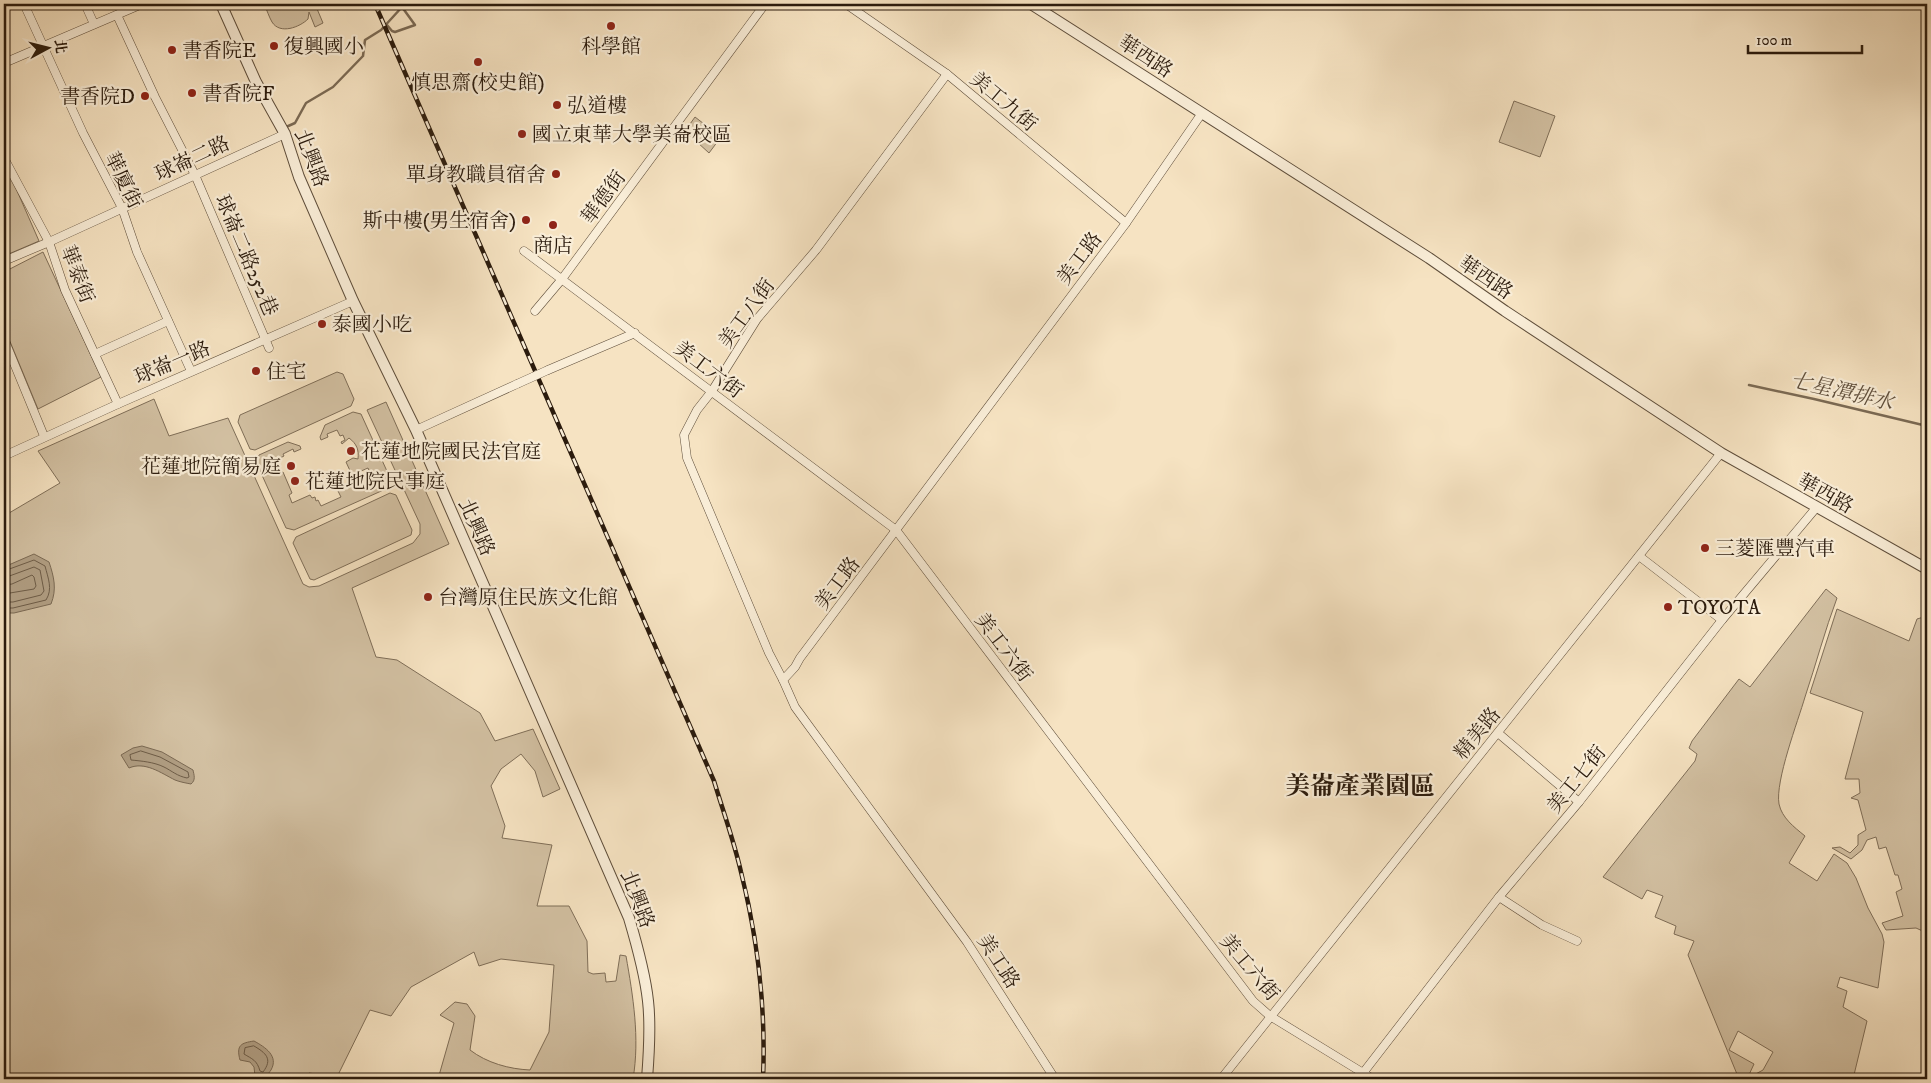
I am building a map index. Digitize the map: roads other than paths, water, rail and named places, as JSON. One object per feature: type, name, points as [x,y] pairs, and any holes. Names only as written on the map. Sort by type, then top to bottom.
[{"type":"street","name":"華廈街","points":[[24,4],[83,133],[122,208],[137,252],[153,283],[191,372]]},
{"type":"street","points":[[86,4],[94,24]]},
{"type":"street","points":[[4,63],[142,4]]},
{"type":"street","name":"北興路","points":[[221,4],[256,82],[284,134],[299,176],[353,302],[416,430],[629,918],[641,958],[648,1002],[650,1047],[647,1079]]},
{"type":"street","name":"華德街","points":[[535,311],[562,279],[765,4]]},
{"type":"street","name":"美工九街","points":[[846,4],[946,74],[1126,223]]},
{"type":"street","name":"華西路","points":[[1031,4],[1429,258],[1505,311],[1721,453],[1927,569]]},
{"type":"street","name":"球崙二路252巷","points":[[117,15],[155,97],[196,175],[269,348]]},
{"type":"street","name":"美工八街","points":[[782,680],[687,458],[684,435],[697,410],[712,391],[757,319],[816,250],[946,74]]},
{"type":"street","name":"美工路","points":[[1055,1079],[967,942],[800,713],[782,680],[795,667],[1126,223],[1202,113]]},
{"type":"street","name":"球崙二路","points":[[4,261],[284,134]]},
{"type":"street","name":"華泰街","points":[[4,158],[49,242],[65,290],[118,404]]},
{"type":"street","name":"美工六街","points":[[524,251],[896,530],[1253,1002],[1270,1016],[1373,1079]]},
{"type":"street","name":"球崙一路","points":[[4,456],[44,436],[353,302]]},
{"type":"street","points":[[95,354],[168,321]]},
{"type":"street","points":[[416,430],[635,333]]},
{"type":"street","points":[[4,339],[44,436]]},
{"type":"street","name":"精美路","points":[[1221,1079],[1721,453]]},
{"type":"street","name":"美工七街","points":[[1363,1073],[1499,897],[1579,802],[1722,620],[1816,508]]},
{"type":"street","points":[[1639,556],[1722,620]]},
{"type":"street","points":[[1498,733],[1579,802]]},
{"type":"street","points":[[1499,897],[1542,925],[1577,941]]},
{"type":"water","points":[[34,554],[49,562],[54,583],[51,604],[14,613],[5,613],[4,567]]},
{"type":"water","points":[[142,746],[162,752],[193,770],[194,781],[191,784],[177,781],[147,767],[135,766],[129,768],[121,755],[133,748]]},
{"type":"water","points":[[254,1041],[270,1052],[273,1060],[271,1070],[262,1079],[255,1076],[254,1067],[250,1062],[240,1060],[239,1048],[243,1044]]},
{"type":"waterway","points":[[286,127],[295,123],[306,103],[333,87],[363,56],[365,40],[381,30],[402,7],[400,4]]},
{"type":"waterway","points":[[387,25],[395,32],[415,25],[402,7]]},
{"type":"waterway","name":"七星潭排水","points":[[1749,385],[1927,426]]},
{"type":"railway","points":[[375,4],[714,781],[732,837],[752,923],[762,1001],[763,1079]]},
{"type":"place","name":"科學館","points":[[611,26]]},
{"type":"place","name":"復興國小","points":[[274,46]]},
{"type":"place","name":"書香院E","points":[[172,50]]},
{"type":"place","name":"慎思齋(校史館)","points":[[478,62]]},
{"type":"place","name":"書香院F","points":[[192,93]]},
{"type":"place","name":"書香院D","points":[[145,96]]},
{"type":"place","name":"弘道樓","points":[[557,105]]},
{"type":"place","name":"國立東華大學美崙校區","points":[[522,134]]},
{"type":"place","name":"單身教職員宿舍","points":[[556,174]]},
{"type":"place","name":"斯中樓(男生宿舍)","points":[[526,220]]},
{"type":"place","name":"商店","points":[[553,225]]},
{"type":"place","name":"泰國小吃","points":[[322,324]]},
{"type":"place","name":"住宅","points":[[256,371]]},
{"type":"place","name":"花蓮地院國民法官庭","points":[[351,451]]},
{"type":"place","name":"花蓮地院簡易庭","points":[[291,466]]},
{"type":"place","name":"花蓮地院民事庭","points":[[295,481]]},
{"type":"place","name":"三菱匯豐汽車","points":[[1705,548]]},
{"type":"place","name":"台灣原住民族文化館","points":[[428,597]]},
{"type":"place","name":"TOYOTA","points":[[1668,607]]},
{"type":"district","name":"美崙產業園區","points":[[1360,785]]}]
